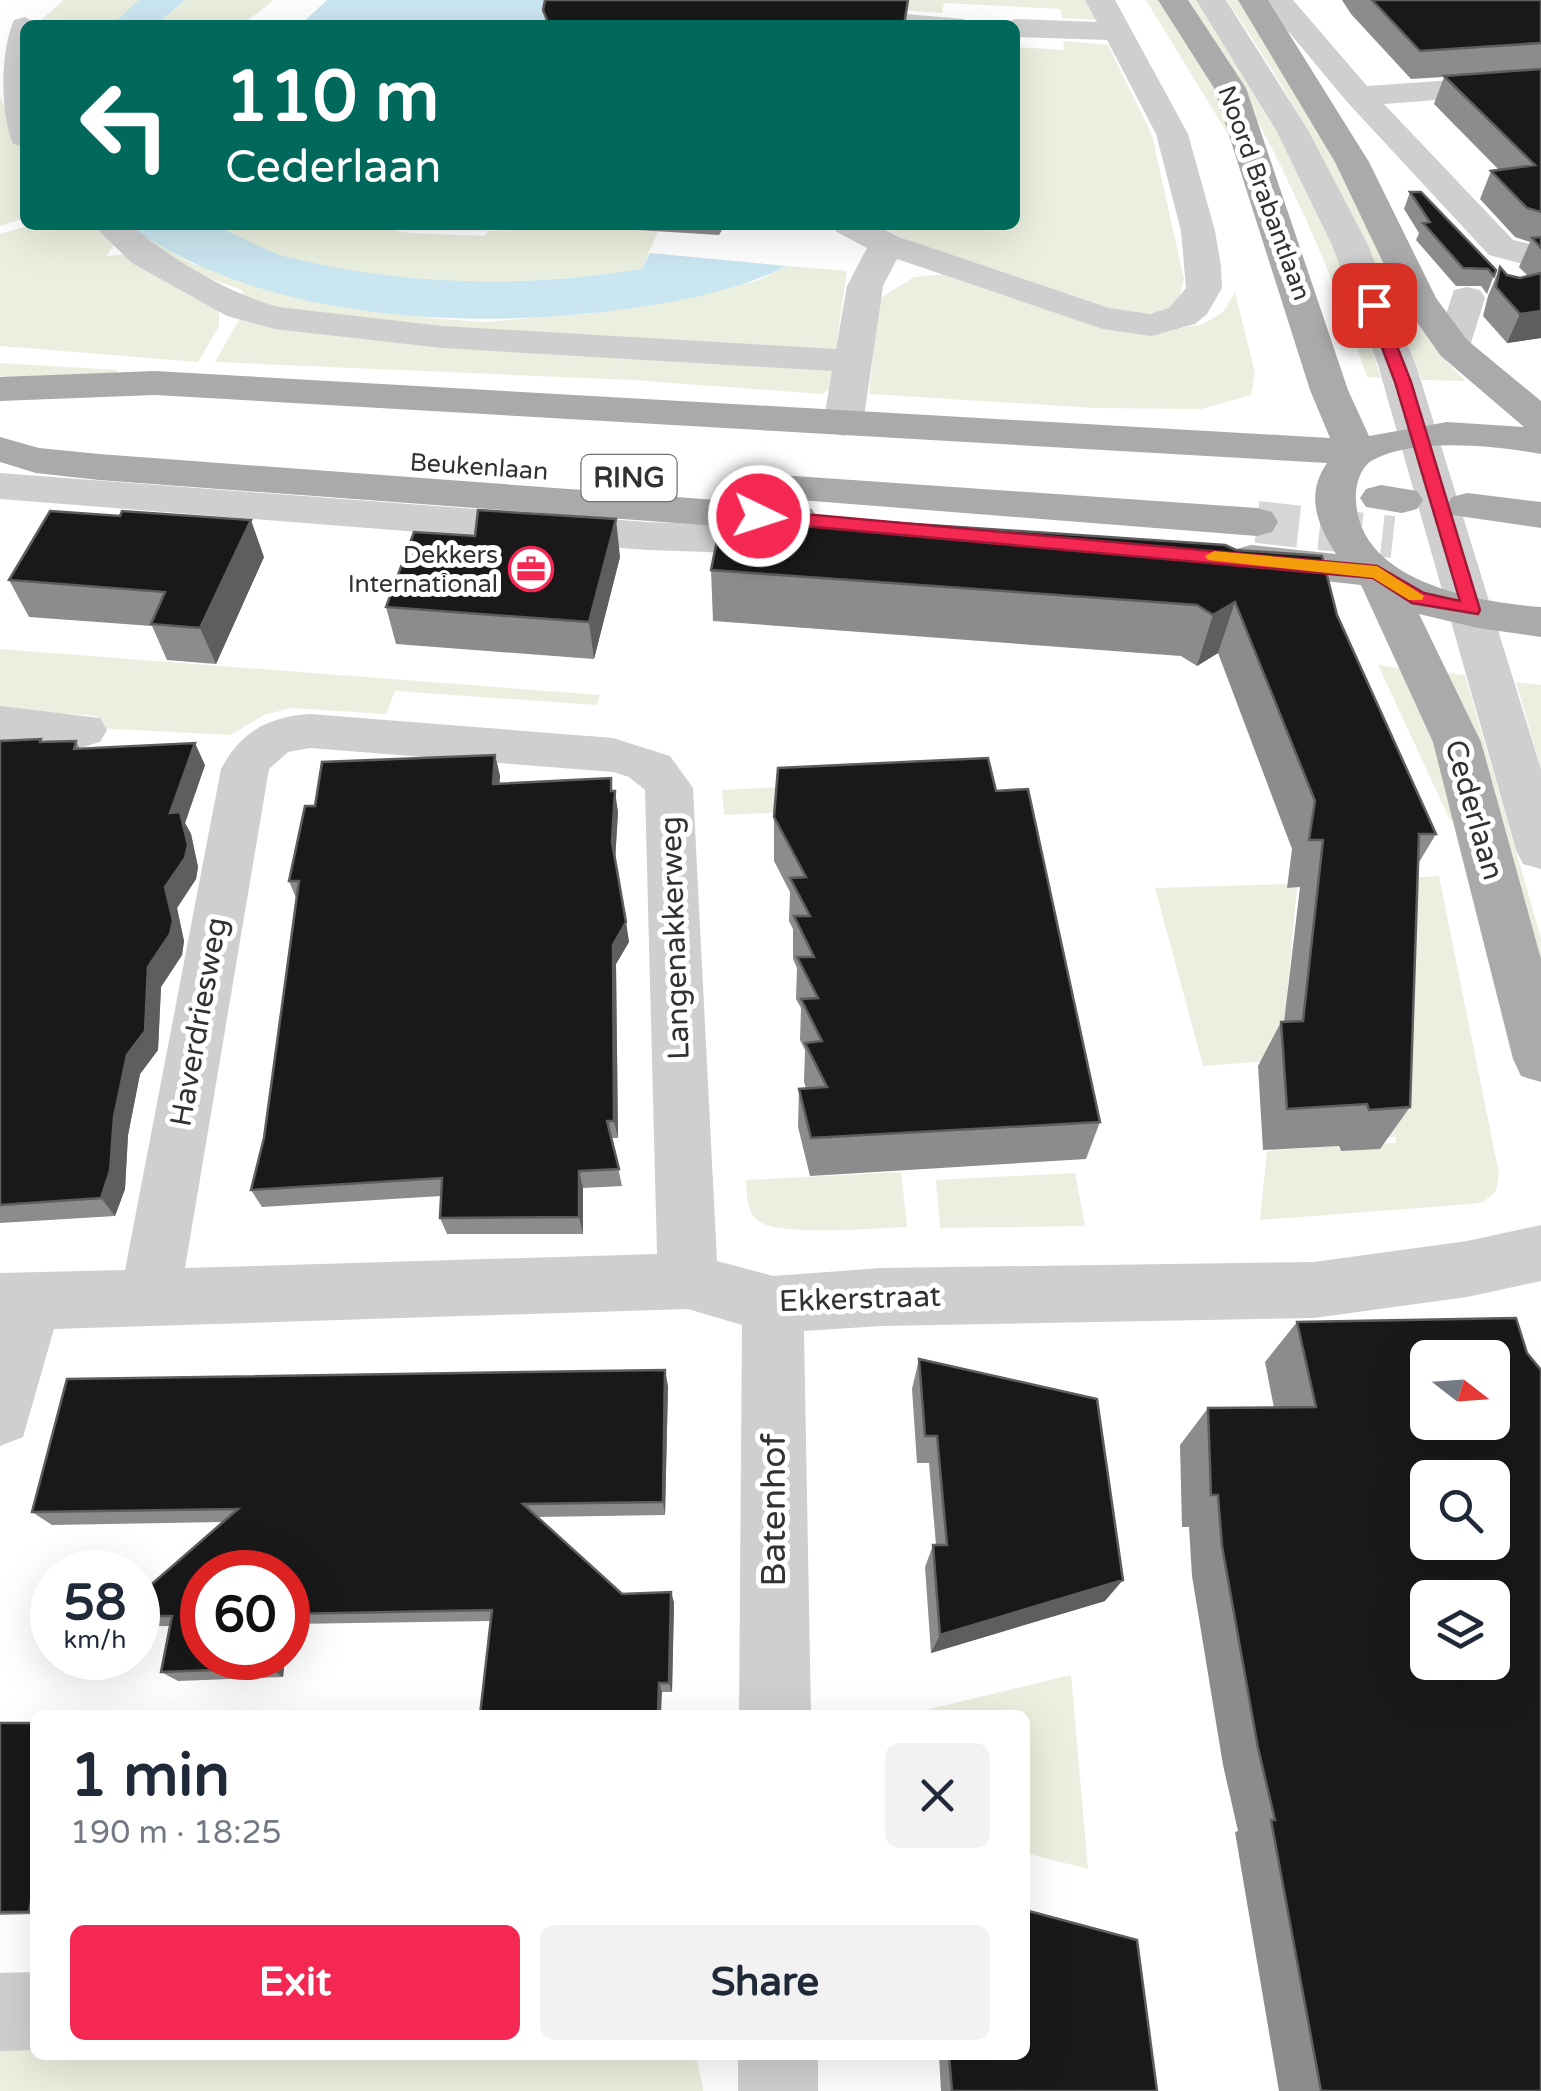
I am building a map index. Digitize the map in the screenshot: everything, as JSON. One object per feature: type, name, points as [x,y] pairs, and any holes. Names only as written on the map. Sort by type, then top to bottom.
[{"type":"main road","name":"Noord Brabantlaan","points":[[1174,0],[1230,88],[1329,390],[1356,452]]},
{"type":"main road","points":[[1282,3],[1352,162],[1419,300],[1454,348],[1541,421]]},
{"type":"main road","points":[[0,389],[155,383],[1356,452],[1418,437],[1468,432],[1541,442]]},
{"type":"main road","points":[[1261,446],[1329,390]]},
{"type":"main road","name":"Beukenlaan","points":[[0,400],[1255,504],[0,435]]},
{"type":"main road","points":[[1356,452],[1338,478],[1334,508],[1348,540],[1393,530]]},
{"type":"main road","points":[[1541,514],[1472,525],[1541,552]]},
{"type":"main road","points":[[797,519],[1298,565],[1360,592],[1388,617],[1418,654]]},
{"type":"main road","points":[[1393,530],[1418,598],[1541,622]]},
{"type":"main road","points":[[1298,565],[1393,530]]},
{"type":"main road","name":"Cederlaan","points":[[1393,530],[1418,654],[1457,742],[1541,1059]]},
{"type":"street","points":[[860,230],[887,244],[1103,318],[1151,325],[1182,316],[1194,306],[1204,288],[1202,266],[1172,134],[1100,0]]},
{"type":"street","name":"Noord Brabantlaan","points":[[1211,0],[1292,130],[1342,229],[1404,392]]},
{"type":"street","points":[[31,20],[54,2]]},
{"type":"street","points":[[1282,3],[1360,96],[1516,266],[1430,198],[1352,162]]},
{"type":"street","points":[[1020,28],[1120,32]]},
{"type":"street","points":[[20,37],[8,87],[20,122]]},
{"type":"street","points":[[1360,96],[1541,83]]},
{"type":"street","points":[[116,230],[145,255],[240,308],[275,318],[442,337],[853,361]]},
{"type":"street","points":[[843,424],[865,286],[887,244]]},
{"type":"street","points":[[1454,348],[1468,298]]},
{"type":"street","name":"Cederlaan","points":[[1404,392],[1541,850]]},
{"type":"street","name":"Beukenlaan","points":[[3,483],[647,536],[737,539],[797,519]]},
{"type":"street","points":[[0,723],[83,730]]},
{"type":"street","name":"Langenakkerweg","points":[[256,750],[274,738],[296,732],[389,736],[613,755],[647,763],[664,778],[669,788],[688,1280]]},
{"type":"street","name":"Haverdriesweg","points":[[150,1297],[241,784],[256,750]]},
{"type":"street","name":"Ekkerstraat","points":[[16,1301],[688,1280],[773,1305],[881,1297],[1295,1290],[1353,1286],[1467,1269],[1541,1253]]},
{"type":"street","points":[[0,1415],[16,1301]]},
{"type":"street","name":"Batenhof","points":[[773,1305],[775,1710]]},
{"type":"street","points":[[0,2012],[30,2011]]},
{"type":"street","points":[[778,2060],[778,2091]]},
{"type":"green space","points":[[64,0],[139,0],[117,20],[41,20]]},
{"type":"green space","points":[[185,0],[274,0],[248,20],[162,20]]},
{"type":"green space","points":[[864,0],[1085,0],[1097,20],[1062,18],[1060,9],[944,3],[942,13],[863,7]]},
{"type":"green space","points":[[1146,0],[1160,0],[1219,95],[1233,136],[1229,136]]},
{"type":"green space","points":[[1186,0],[1197,0],[1266,110],[1303,178],[1336,251],[1381,378],[1367,377],[1331,278],[1289,183],[1241,91]]},
{"type":"green space","points":[[1227,0],[1241,0],[1351,188],[1409,311],[1465,381],[1422,380],[1336,184]]},
{"type":"green space","points":[[1064,41],[1108,45],[1152,135],[1184,279],[1178,298],[1164,311],[1144,313],[1077,300],[887,230],[1020,230],[1020,47],[1063,50]]},
{"type":"green space","points":[[0,97],[20,139],[20,220],[0,226]]},
{"type":"green space","points":[[20,228],[103,230],[116,242],[106,256],[131,254],[219,303],[219,326],[198,362],[0,346],[0,234]]},
{"type":"green space","points":[[222,230],[394,230],[484,236],[488,231],[512,230],[658,231],[642,269],[537,280],[422,280],[364,274],[258,247]]},
{"type":"green space","points":[[146,238],[193,264],[429,318],[485,322],[595,313],[757,281],[787,266],[847,271],[830,389],[822,394],[632,380],[215,362],[248,304],[242,290],[183,269]]},
{"type":"green space","points":[[948,274],[1150,334],[1203,324],[1223,312],[1235,292],[1255,373],[1251,395],[1201,409],[1096,408],[869,394],[879,299],[914,277]]},
{"type":"green space","points":[[0,363],[118,370],[113,377],[7,377],[0,376]]},
{"type":"green space","points":[[0,649],[600,695],[597,705],[395,691],[386,714],[291,708],[264,715],[230,735],[95,728],[98,716],[0,709]]},
{"type":"green space","points":[[1378,665],[1412,670],[1465,822],[1450,820]]},
{"type":"green space","points":[[1442,672],[1465,675],[1541,938],[1541,1007]]},
{"type":"green space","points":[[1516,682],[1541,685],[1541,768]]},
{"type":"green space","points":[[855,783],[858,809],[724,815],[722,790]]},
{"type":"green space","points":[[1439,876],[1499,1174],[1496,1191],[1483,1202],[1471,1204],[1260,1220],[1267,1151],[1338,1146],[1340,1151],[1380,1149],[1379,1144],[1396,1143],[1396,1137],[1382,1138],[1405,878]]},
{"type":"green space","points":[[1287,884],[1287,888],[1297,887],[1281,1060],[1203,1066],[1155,888]]},
{"type":"green space","points":[[901,1172],[907,1227],[774,1227],[757,1219],[748,1204],[746,1180]]},
{"type":"green space","points":[[1075,1173],[1085,1226],[940,1228],[936,1180]]},
{"type":"green space","points":[[1071,1675],[1088,1869],[1030,1854],[1030,1710],[926,1710]]},
{"type":"green space","points":[[0,2046],[30,2046],[30,2060],[697,2060],[703,2087],[703,2091],[0,2091]]},
{"type":"water","points":[[139,0],[185,0],[162,20],[117,20]]},
{"type":"water","points":[[327,0],[587,0],[564,20],[305,20]]},
{"type":"water","points":[[136,230],[225,230],[291,258],[422,279],[510,281],[598,275],[642,269],[650,253],[787,266],[729,288],[688,298],[565,316],[501,319],[368,311],[303,300],[240,282],[181,257]]},
{"type":"building","points":[[545,0],[908,0],[905,20],[547,20]]},
{"type":"building","points":[[1372,0],[1541,0],[1541,43],[1420,51]]},
{"type":"building","points":[[1541,69],[1541,212],[1527,208],[1491,171],[1535,165],[1444,76]]},
{"type":"building","points":[[1410,192],[1421,192],[1496,270],[1494,276],[1488,269],[1463,268],[1423,223],[1430,222]]},
{"type":"building","points":[[1500,267],[1507,275],[1520,278],[1541,273],[1541,311],[1520,314],[1496,287]]},
{"type":"building","points":[[478,510],[616,519],[589,622],[386,607],[414,532],[475,536]]},
{"type":"building","points":[[50,511],[120,516],[122,511],[251,520],[200,628],[151,624],[165,592],[9,580]]},
{"type":"building","points":[[723,511],[1225,545],[1236,550],[1322,556],[1337,615],[1436,834],[1419,834],[1410,1107],[1369,1110],[1367,1104],[1287,1109],[1281,1022],[1303,1021],[1323,840],[1309,840],[1315,801],[1235,602],[1213,615],[1197,605],[711,570]]},
{"type":"building","points":[[41,739],[40,742],[76,741],[74,749],[195,743],[170,813],[180,812],[188,845],[185,858],[165,887],[173,921],[170,934],[148,967],[145,1031],[127,1055],[114,1117],[110,1171],[101,1198],[0,1205],[0,741]]},
{"type":"building","points":[[495,755],[493,784],[611,778],[611,791],[615,791],[612,842],[626,922],[613,945],[614,1121],[607,1121],[619,1169],[579,1171],[579,1217],[440,1218],[442,1178],[251,1190],[264,1138],[299,881],[289,881],[305,806],[315,806],[322,762]]},
{"type":"building","points":[[988,758],[996,791],[1028,789],[1100,1122],[811,1138],[799,1089],[827,1087],[805,1043],[822,1041],[801,999],[818,998],[797,957],[814,957],[794,916],[810,916],[790,878],[806,877],[774,817],[778,768]]},
{"type":"building","points":[[1516,1318],[1527,1353],[1541,1370],[1541,2091],[1321,2091],[1271,1820],[1275,1820],[1258,1748],[1222,1546],[1218,1495],[1211,1495],[1208,1408],[1316,1407],[1297,1322]]},
{"type":"building","points":[[919,1359],[1097,1399],[1123,1580],[940,1635],[933,1545],[947,1545],[937,1436],[925,1436]]},
{"type":"building","points":[[665,1370],[663,1502],[523,1504],[622,1594],[671,1592],[669,1683],[659,1683],[658,1710],[481,1710],[492,1610],[310,1614],[310,1550],[191,1550],[238,1509],[32,1512],[67,1379]]},
{"type":"building","points":[[180,1559],[180,1671],[161,1672],[172,1616],[160,1616],[160,1577]]},
{"type":"building","points":[[0,1723],[30,1723],[30,1907],[29,1912],[0,1912]]},
{"type":"building","points":[[1030,1911],[1137,1940],[1157,2091],[952,2091],[949,2060],[1030,2060]]},
{"type":"tunnel","points":[[1257,522],[1393,537]]},
{"type":"slow traffic","points":[[1214,556],[1377,572],[1415,596]]},
{"type":"place","name":"Dekkers International","points":[[531,569]]},
{"type":"route","points":[[759,516],[1377,572],[1418,598],[1471,610],[1403,382],[1374,305]]}]
